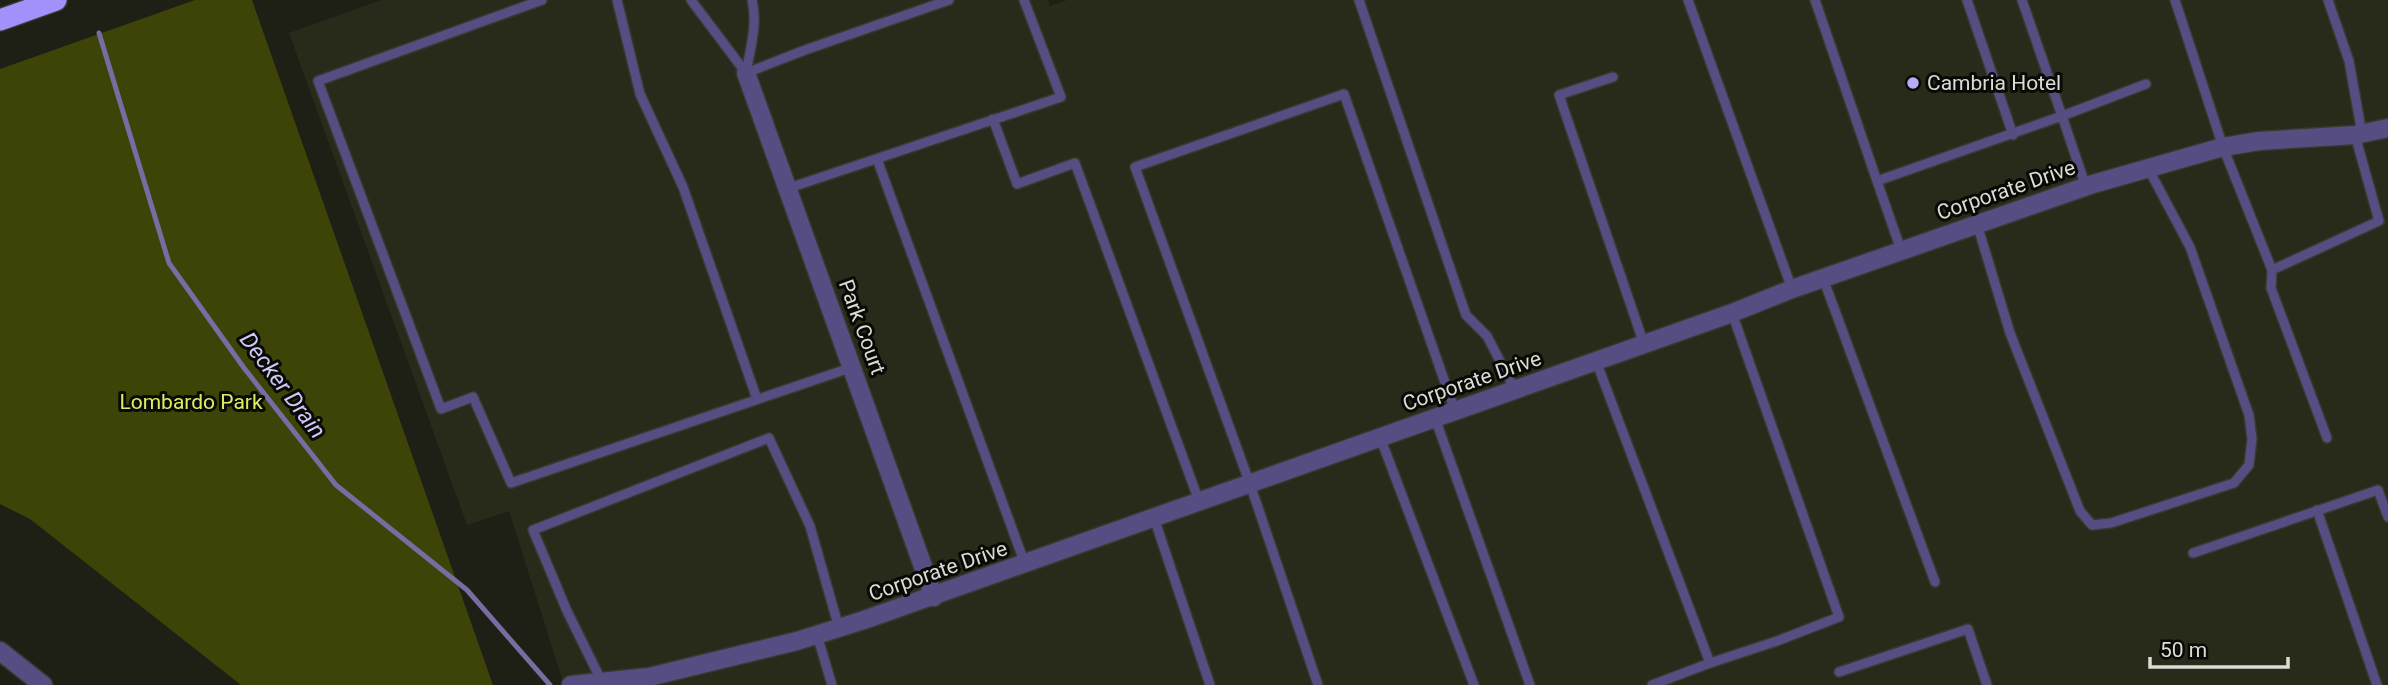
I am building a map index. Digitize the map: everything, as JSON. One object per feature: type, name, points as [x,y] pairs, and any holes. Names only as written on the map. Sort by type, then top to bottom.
[{"type":"highway","points":[[0,20],[56,0]]},
{"type":"street","name":"Park Court","points":[[746,73],[934,597]]},
{"type":"street","name":"Corporate Drive","points":[[571,685],[650,681],[817,635],[934,597],[1732,313],[1901,250],[2086,187],[2223,147],[2259,141],[2358,134],[2388,128]]},
{"type":"street","points":[[0,651],[43,685]]},
{"type":"lane","points":[[542,0],[318,81],[441,409],[473,397],[511,483],[853,367]]},
{"type":"lane","points":[[617,0],[640,94],[682,187],[757,399]]},
{"type":"lane","points":[[691,0],[746,73]]},
{"type":"lane","points":[[746,73],[755,11],[752,0]]},
{"type":"lane","points":[[746,73],[949,0]]},
{"type":"lane","points":[[786,189],[1061,97],[1024,0]]},
{"type":"lane","points":[[1359,0],[1466,315],[1488,336],[1515,390]]},
{"type":"lane","points":[[1688,0],[1792,289]]},
{"type":"lane","points":[[1815,0],[1901,250]]},
{"type":"lane","points":[[1967,0],[2012,135]]},
{"type":"lane","points":[[2022,0],[2086,187]]},
{"type":"lane","points":[[2272,270],[2383,221],[2358,134],[2349,61],[2328,0]]},
{"type":"lane","points":[[2177,1],[2223,147],[2272,270],[2271,288],[2327,438]]},
{"type":"lane","points":[[1613,77],[1559,95],[1644,344]]},
{"type":"lane","points":[[1877,181],[2012,135],[2146,84]]},
{"type":"lane","points":[[1318,685],[1250,484],[1135,167],[1343,94],[1455,411]]},
{"type":"lane","points":[[993,119],[1017,184],[1075,163],[1199,501]]},
{"type":"lane","points":[[877,159],[1025,564]]},
{"type":"lane","points":[[1977,224],[2010,333],[2080,511],[2092,525],[2112,523],[2234,483],[2249,465],[2252,439],[2249,415],[2190,247],[2148,168]]},
{"type":"lane","points":[[1823,278],[1936,582]]},
{"type":"lane","points":[[1652,685],[1839,617],[1732,313]]},
{"type":"lane","points":[[1597,361],[1710,663]]},
{"type":"lane","points":[[1434,418],[1530,685]]},
{"type":"lane","points":[[602,682],[567,611],[533,530],[769,438],[810,526],[838,628]]},
{"type":"lane","points":[[1380,438],[1475,685]]},
{"type":"lane","points":[[2193,553],[2378,490],[2388,517]]},
{"type":"lane","points":[[2318,510],[2376,685]]},
{"type":"lane","points":[[1154,518],[1210,685]]},
{"type":"lane","points":[[1839,672],[1968,629],[1987,685]]},
{"type":"lane","points":[[817,635],[832,685]]},
{"type":"shaded area","points":[[381,0],[1048,0],[1050,6],[1067,0],[2388,0],[2388,685],[564,685],[509,511],[467,525],[289,33]]},
{"type":"green space","name":"Lombardo Park","points":[[195,0],[252,0],[493,685],[241,685],[30,519],[0,504],[0,69]]},
{"type":"waterway","name":"Decker Drain","points":[[99,33],[169,263],[244,368],[336,485],[467,590],[550,685]]},
{"type":"place","name":"Cambria Hotel","points":[[1913,83]]}]
